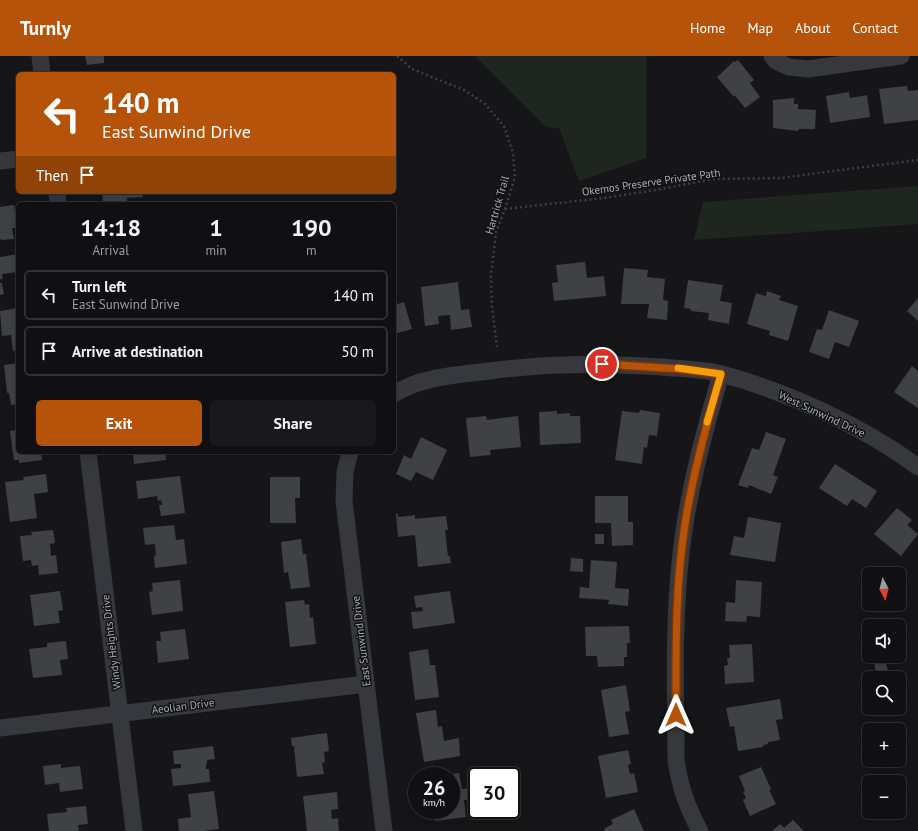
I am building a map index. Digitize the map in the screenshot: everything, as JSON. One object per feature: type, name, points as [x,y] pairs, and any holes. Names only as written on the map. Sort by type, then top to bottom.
[{"type":"street","points":[[40,56],[42,72]]},
{"type":"street","points":[[772,56],[776,61],[789,67],[808,69],[901,56]]},
{"type":"street","points":[[0,161],[16,159]]},
{"type":"street","points":[[396,393],[430,379],[534,366],[602,364],[680,369],[721,374],[691,488],[680,562],[676,616],[676,760],[684,797],[691,815],[700,831]]},
{"type":"street","name":"West Sunwind Drive","points":[[721,374],[788,397],[821,411],[885,445],[918,467]]},
{"type":"street","name":"Windy Heights Drive","points":[[88,454],[134,831]]},
{"type":"street","name":"East Sunwind Drive","points":[[350,454],[345,472],[344,501],[384,831]]},
{"type":"street","name":"Aeolian Drive","points":[[0,728],[366,684]]},
{"type":"path","name":"Hartrick Trail","points":[[398,56],[412,69],[464,90],[484,103],[504,126],[513,153],[515,177],[496,232],[491,276],[492,307],[498,347]]},
{"type":"path","name":"Okemos Preserve Private Path","points":[[505,209],[604,198],[713,179],[780,178],[918,160]]},
{"type":"shaded area","points":[[475,56],[646,56],[646,158],[579,181],[559,128],[546,127]]},
{"type":"shaded area","points":[[918,186],[918,224],[694,240],[703,202]]},
{"type":"building","points":[[85,56],[104,56],[104,63],[87,65]]},
{"type":"building","points":[[738,60],[754,80],[750,83],[760,97],[745,108],[717,77],[734,61],[735,62]]},
{"type":"building","points":[[907,86],[908,91],[918,90],[918,120],[884,124],[879,89]]},
{"type":"building","points":[[849,92],[850,98],[867,95],[870,117],[830,123],[826,96]]},
{"type":"building","points":[[794,98],[794,104],[798,104],[798,109],[816,110],[815,129],[799,129],[798,131],[773,128],[773,100]]},
{"type":"building","points":[[102,194],[142,194],[143,197],[127,198],[127,202],[103,202]]},
{"type":"building","points":[[14,205],[16,223],[15,228],[12,228],[14,239],[1,240],[0,207]]},
{"type":"building","points":[[16,254],[16,272],[2,274],[3,279],[0,279],[0,257]]},
{"type":"building","points":[[585,262],[587,278],[604,276],[606,296],[554,301],[552,283],[558,282],[556,265]]},
{"type":"building","points":[[624,268],[648,270],[647,277],[665,279],[663,300],[668,301],[667,320],[647,318],[649,304],[621,304]]},
{"type":"building","points":[[688,280],[723,285],[720,301],[732,303],[729,324],[708,320],[709,313],[691,311],[691,309],[684,308]]},
{"type":"building","points":[[458,282],[461,310],[469,309],[472,327],[451,330],[450,315],[438,316],[439,324],[425,326],[421,287]]},
{"type":"building","points":[[0,283],[2,283],[4,294],[0,295]]},
{"type":"building","points":[[767,291],[781,296],[779,300],[798,306],[788,341],[769,335],[770,331],[747,324],[756,293],[766,296]]},
{"type":"building","points":[[918,298],[918,321],[907,311]]},
{"type":"building","points":[[404,302],[412,329],[396,333],[396,304]]},
{"type":"building","points":[[16,308],[16,350],[13,351],[11,335],[2,336],[0,311]]},
{"type":"building","points":[[829,310],[859,321],[849,347],[835,342],[829,359],[809,352],[817,329],[822,330]]},
{"type":"building","points":[[16,363],[16,404],[11,405],[9,393],[7,393],[4,365]]},
{"type":"building","points":[[912,366],[918,371],[918,408],[894,392]]},
{"type":"building","points":[[640,410],[660,413],[657,436],[649,435],[647,448],[644,447],[642,464],[615,460],[622,411],[639,413]]},
{"type":"building","points":[[557,411],[557,414],[570,413],[570,416],[580,416],[581,443],[540,445],[539,412]]},
{"type":"building","points":[[486,416],[487,420],[518,416],[521,447],[490,450],[491,455],[470,457],[466,418]]},
{"type":"building","points":[[16,430],[16,454],[41,454],[42,460],[19,463],[19,460],[14,460],[10,431]]},
{"type":"building","points":[[766,432],[786,439],[773,475],[778,477],[771,494],[749,485],[748,488],[738,485],[752,448],[759,450]]},
{"type":"building","points":[[421,437],[447,450],[433,480],[416,472],[411,481],[396,474],[404,455],[411,459]]},
{"type":"building","points":[[133,454],[165,454],[166,460],[134,464]]},
{"type":"building","points":[[835,464],[877,491],[866,508],[852,499],[847,506],[819,488]]},
{"type":"building","points":[[46,474],[48,492],[34,494],[37,518],[10,522],[5,482],[24,480],[23,477]]},
{"type":"building","points":[[180,476],[185,513],[161,516],[159,505],[162,505],[161,500],[158,501],[157,496],[138,499],[136,481]]},
{"type":"building","points":[[270,477],[300,477],[300,498],[295,498],[296,523],[270,523]]},
{"type":"building","points":[[595,496],[628,496],[628,522],[633,522],[633,545],[612,546],[611,523],[595,523]]},
{"type":"building","points":[[897,508],[912,520],[907,525],[918,534],[901,556],[874,534]]},
{"type":"building","points":[[396,514],[398,514],[398,517],[415,515],[415,519],[446,516],[448,530],[445,530],[448,556],[450,556],[451,563],[418,567],[415,535],[398,537]]},
{"type":"building","points":[[748,517],[781,523],[775,562],[730,555],[734,536],[744,538]]},
{"type":"building","points":[[174,525],[176,540],[184,539],[187,564],[155,568],[155,544],[145,545],[143,528]]},
{"type":"building","points":[[53,530],[55,543],[50,544],[51,556],[56,555],[58,573],[39,575],[38,565],[32,566],[31,560],[23,561],[20,536],[32,535],[31,532]]},
{"type":"building","points":[[595,534],[604,534],[604,544],[595,544]]},
{"type":"building","points":[[301,539],[303,554],[306,554],[310,587],[291,589],[288,572],[284,573],[281,542]]},
{"type":"building","points":[[571,558],[583,559],[583,572],[570,571]]},
{"type":"building","points":[[591,560],[617,562],[615,588],[629,589],[628,606],[608,604],[609,600],[579,598],[580,587],[589,588]]},
{"type":"building","points":[[180,580],[183,611],[152,615],[149,592],[153,591],[152,583]]},
{"type":"building","points":[[736,580],[762,582],[760,617],[747,616],[746,622],[725,621],[726,602],[735,603]]},
{"type":"building","points":[[60,591],[63,610],[58,611],[60,623],[34,626],[30,595]]},
{"type":"building","points":[[450,591],[455,623],[413,629],[411,612],[423,611],[422,607],[416,608],[414,596]]},
{"type":"building","points":[[304,600],[305,605],[309,604],[310,618],[313,617],[316,644],[290,647],[285,602]]},
{"type":"building","points":[[629,626],[630,643],[627,643],[627,657],[624,657],[624,666],[598,667],[597,656],[586,656],[585,627]]},
{"type":"building","points":[[185,629],[189,659],[158,663],[156,641],[161,641],[160,632]]},
{"type":"building","points":[[66,641],[68,659],[60,660],[62,675],[33,678],[29,649],[47,647],[47,643]]},
{"type":"building","points":[[752,644],[754,682],[725,684],[724,666],[728,665],[727,658],[730,658],[729,645]]},
{"type":"building","points":[[428,649],[430,665],[435,665],[439,697],[415,700],[409,652]]},
{"type":"building","points":[[886,663],[888,671],[876,671],[874,665]]},
{"type":"building","points":[[626,685],[630,711],[625,712],[629,734],[609,737],[601,690]]},
{"type":"building","points":[[780,699],[783,719],[776,720],[780,740],[768,742],[768,744],[763,745],[763,747],[738,751],[734,726],[730,727],[726,708]]},
{"type":"building","points":[[436,710],[438,727],[442,726],[444,741],[459,738],[460,756],[424,762],[416,713]]},
{"type":"building","points":[[327,733],[329,751],[324,752],[325,762],[322,763],[324,774],[297,777],[294,746],[292,746],[291,738]]},
{"type":"building","points":[[213,746],[215,759],[207,760],[206,764],[206,769],[209,769],[210,782],[173,786],[171,769],[181,768],[181,764],[174,764],[173,751]]},
{"type":"building","points":[[628,750],[631,764],[628,765],[630,774],[634,773],[638,792],[606,798],[598,756]]},
{"type":"building","points":[[61,764],[61,768],[80,766],[83,789],[60,792],[59,783],[45,785],[43,766]]},
{"type":"building","points":[[761,767],[771,789],[769,790],[776,804],[750,816],[743,800],[746,798],[743,792],[745,791],[739,776]]},
{"type":"building","points":[[460,778],[462,789],[468,788],[468,800],[464,800],[466,817],[460,818]]},
{"type":"building","points":[[214,791],[219,829],[179,831],[178,819],[191,817],[188,794]]},
{"type":"building","points":[[337,792],[338,809],[331,810],[332,819],[338,818],[339,831],[307,831],[303,796]]},
{"type":"building","points":[[86,806],[88,824],[78,825],[79,831],[49,831],[47,814],[67,812],[66,808]]},
{"type":"building","points":[[634,809],[644,831],[605,831],[604,829],[613,824],[611,820]]},
{"type":"building","points":[[435,819],[450,819],[435,821]]},
{"type":"building","points":[[793,820],[804,831],[772,831],[780,824],[784,828]]},
{"type":"slow traffic","points":[[678,368],[721,374],[707,422]]},
{"type":"route","points":[[602,364],[680,369],[721,374],[691,488],[685,524],[677,593],[676,715]]}]
